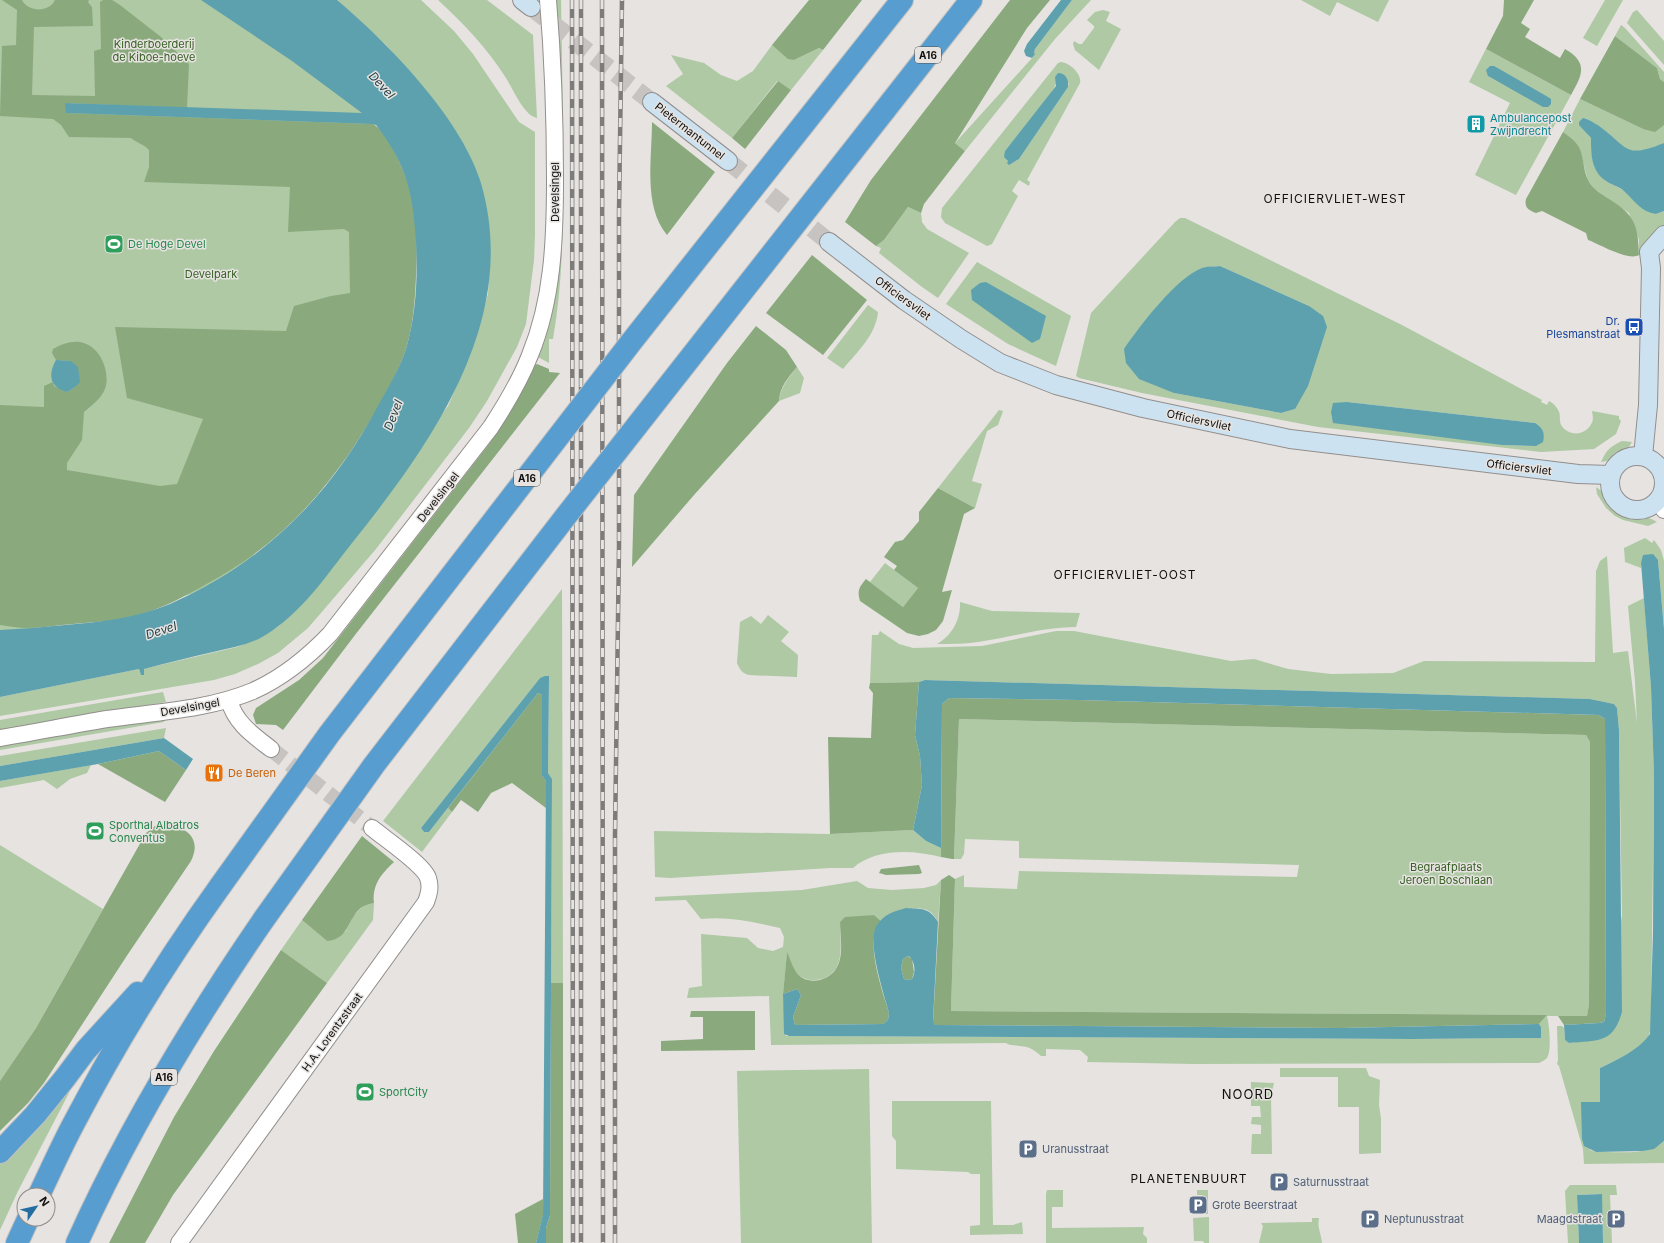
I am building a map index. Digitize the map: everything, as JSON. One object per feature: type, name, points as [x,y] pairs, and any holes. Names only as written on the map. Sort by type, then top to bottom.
[{"type":"highway","name":"A16","points":[[43,1187],[79,1114],[124,1034],[170,958],[334,727],[632,341],[902,0]]},
{"type":"highway","name":"A16","points":[[78,1243],[97,1200],[164,1077],[235,962],[374,765],[566,516],[971,0]]},
{"type":"highway","name":"A16","points":[[0,1152],[66,1078],[86,1050],[170,958]]},
{"type":"highway","points":[[17,1243],[24,1227]]},
{"type":"main road","name":"Pietermantunnel","points":[[652,102],[728,161]]},
{"type":"main road","points":[[1643,456],[1648,405],[1657,264],[1649,252],[1664,235]]},
{"type":"main road","name":"Officiersvliet","points":[[830,242],[904,300],[961,339],[1000,363],[1056,385],[1143,408],[1290,439],[1578,474],[1611,475]]},
{"type":"main road","points":[[1635,456],[1643,456],[1655,463],[1663,474],[1664,488],[1661,505],[1635,510],[1626,507],[1614,496],[1611,488],[1611,475],[1617,465],[1625,459],[1635,456]]},
{"type":"street","name":"Develsingel","points":[[0,738],[207,705],[229,700],[253,691],[273,680],[311,652],[330,634],[492,427],[506,404],[530,355],[547,295],[553,262],[555,238],[555,111],[548,0]]},
{"type":"street","points":[[229,700],[232,709],[243,726],[271,749]]},
{"type":"street","name":"H.A. Lorentzstraat","points":[[178,1243],[426,902],[430,890],[428,876],[418,865],[372,828]]},
{"type":"green space","name":"Develpark","points":[[0,0],[218,0],[366,109],[409,186],[242,583],[0,636]]},
{"type":"green space","name":"Kinderboerderij de Kiboe-hoeve","points":[[2,0],[22,0],[33,9],[44,9],[55,0],[89,0],[88,2],[92,7],[93,26],[34,27],[32,95],[95,96],[94,51],[101,49],[100,2],[103,0],[112,0],[120,5],[161,37],[189,64],[187,108],[66,103],[66,113],[372,124],[382,131],[398,158],[408,182],[414,209],[416,223],[417,264],[412,322],[406,349],[390,387],[353,448],[305,509],[270,542],[250,557],[182,598],[150,611],[125,618],[33,628],[0,625],[0,405],[44,407],[44,386],[53,382],[54,386],[67,392],[75,387],[71,361],[56,360],[52,353],[53,349],[69,342],[80,342],[87,344],[98,354],[105,367],[105,389],[96,402],[84,412],[82,440],[67,463],[67,470],[160,486],[177,484],[203,419],[127,398],[115,327],[286,331],[294,306],[331,296],[350,293],[349,232],[344,229],[288,232],[290,187],[144,182],[149,167],[149,150],[131,138],[69,137],[61,125],[53,119],[0,116],[2,46],[16,45],[17,10]]},
{"type":"green space","points":[[337,0],[421,0],[454,31],[473,54],[519,122],[535,132],[534,260],[526,324],[517,347],[487,401],[469,428],[376,549],[308,628],[278,653],[235,674],[214,680],[0,716],[0,697],[139,669],[141,675],[143,669],[237,647],[262,637],[279,626],[448,406],[470,356],[488,294],[490,263],[479,178],[466,148],[429,95],[386,45]]},
{"type":"green space","points":[[438,0],[487,0],[533,35],[537,118],[532,116],[523,107],[499,67],[483,46]]},
{"type":"green space","points":[[555,0],[561,0],[563,212],[559,297],[553,339],[549,339],[549,363],[538,357],[544,339]]},
{"type":"green space","points":[[809,0],[862,0],[823,50],[819,48],[794,60],[788,59],[772,45]]},
{"type":"green space","points":[[1010,0],[1050,0],[1027,28],[955,143],[965,151],[924,204],[921,213],[908,207],[884,240],[876,246],[845,222],[871,180]]},
{"type":"green space","points":[[1072,0],[1091,0],[1055,39],[965,151],[955,143],[1033,57],[1035,49]]},
{"type":"green space","points":[[1301,0],[1389,0],[1378,22],[1337,2],[1330,16]]},
{"type":"green space","points":[[1504,0],[1534,0],[1521,23],[1530,29],[1525,37],[1560,58],[1565,49],[1578,59],[1581,70],[1578,81],[1571,95],[1486,49],[1503,16]]},
{"type":"green space","points":[[1605,0],[1623,0],[1597,46],[1583,38]]},
{"type":"green space","points":[[1103,10],[1110,12],[1106,21],[1121,29],[1099,70],[1075,50],[1073,44],[1074,41],[1082,44],[1094,28],[1094,26],[1087,20],[1095,12]]},
{"type":"green space","points":[[1637,10],[1664,41],[1664,65],[1627,23],[1633,12]]},
{"type":"green space","points":[[1621,25],[1664,72],[1664,82],[1660,79],[1657,68],[1615,36]]},
{"type":"green space","points":[[1615,36],[1657,68],[1660,79],[1664,82],[1664,125],[1655,132],[1643,129],[1580,99]]},
{"type":"green space","points":[[772,45],[788,58],[794,60],[819,48],[823,50],[791,90],[777,81],[732,138],[666,86],[683,74],[671,55],[704,63],[721,75],[737,81],[753,71]]},
{"type":"green space","points":[[1486,49],[1571,95],[1516,195],[1475,175],[1510,103],[1469,82]]},
{"type":"green space","points":[[1061,62],[1068,64],[1075,70],[1079,76],[1080,83],[1027,180],[1030,182],[1029,186],[1019,180],[1012,191],[1018,196],[992,244],[987,246],[945,223],[941,217],[942,208],[1058,63]],"holes":[[[1056,83],[1069,83],[1068,87],[1019,159],[1012,163],[1008,162],[1005,151],[1042,106]]]},
{"type":"green space","points":[[778,81],[791,90],[745,149],[732,138]]},
{"type":"green space","points":[[1580,99],[1643,129],[1664,125],[1664,143],[1647,150],[1637,151],[1624,147],[1598,126],[1585,118],[1588,135],[1591,138],[1592,157],[1595,168],[1606,181],[1623,190],[1656,214],[1664,211],[1664,229],[1639,255],[1639,240],[1629,213],[1596,191],[1588,181],[1577,144],[1563,132]]},
{"type":"green space","points":[[652,122],[715,172],[667,235],[659,223],[650,181]]},
{"type":"green space","points":[[1563,132],[1574,140],[1580,148],[1585,173],[1591,185],[1598,192],[1625,210],[1630,216],[1638,236],[1639,255],[1622,255],[1588,240],[1586,233],[1542,211],[1536,213],[1526,207],[1526,199]]},
{"type":"green space","points":[[908,207],[921,213],[922,222],[927,229],[969,253],[938,298],[879,253],[881,248],[876,246],[884,240]]},
{"type":"green space","points":[[1180,218],[1185,218],[1402,325],[1542,400],[1541,402],[1547,405],[1549,401],[1554,405],[1559,413],[1561,425],[1564,429],[1571,433],[1584,432],[1587,429],[1593,421],[1592,411],[1619,416],[1621,421],[1616,434],[1594,449],[1541,452],[1318,427],[1142,393],[1079,378],[1076,376],[1091,313]],"holes":[[[1220,266],[1309,306],[1295,409],[1281,413],[1174,393],[1202,268]],[[1347,402],[1535,423],[1536,446],[1502,445]]]},
{"type":"green space","points":[[812,255],[867,300],[823,355],[766,313]]},
{"type":"green space","points":[[977,262],[1071,316],[1056,366],[1008,344],[946,304]]},
{"type":"green space","points":[[868,305],[878,312],[874,328],[860,350],[843,369],[827,358]]},
{"type":"green space","points":[[756,326],[786,350],[797,367],[783,387],[779,401],[694,495],[632,567],[634,495],[727,363]]},
{"type":"green space","points":[[537,364],[549,369],[549,372],[560,373],[355,635],[283,730],[276,725],[256,724],[253,715],[256,708],[299,680],[323,658],[489,444],[513,408],[535,365]]},
{"type":"green space","points":[[797,367],[804,378],[800,393],[779,401],[783,387]]},
{"type":"green space","points":[[999,410],[1003,411],[998,425],[987,431],[972,481],[982,484],[975,508],[938,488]]},
{"type":"green space","points":[[1622,441],[1632,442],[1627,449],[1619,455],[1610,460],[1601,462],[1609,449]]},
{"type":"green space","points":[[1596,487],[1604,493],[1620,511],[1648,518],[1657,522],[1648,526],[1623,520],[1615,516],[1606,508],[1597,494]]},
{"type":"green space","points":[[938,488],[975,508],[964,514],[942,592],[952,590],[943,621],[936,630],[919,636],[907,633],[860,601],[859,592],[860,587],[866,579],[903,607],[918,588],[894,570],[897,566],[884,557],[895,542],[903,540],[919,521],[919,512]]},
{"type":"green space","points":[[1645,538],[1652,543],[1654,540],[1661,550],[1664,561],[1664,629],[1658,560],[1641,563],[1641,568],[1625,562],[1624,548]]},
{"type":"green space","points":[[1607,556],[1613,653],[1628,651],[1637,723],[1628,606],[1644,598],[1651,687],[1654,776],[1651,1025],[1649,1035],[1646,1040],[1628,1054],[1600,1068],[1601,1102],[1582,1102],[1590,1150],[1596,1152],[1641,1151],[1657,1146],[1664,1141],[1664,1163],[1584,1164],[1583,1149],[1559,1066],[1557,1064],[1557,1026],[1562,1026],[1564,1028],[1565,1040],[1569,1043],[1603,1038],[1622,915],[1619,730],[1617,708],[1614,704],[1590,699],[925,680],[919,682],[870,683],[872,635],[878,635],[880,631],[899,644],[913,648],[982,646],[1056,631],[1074,631],[1231,661],[1254,659],[1288,669],[1331,674],[1393,673],[1424,661],[1595,662],[1596,571],[1600,561]]},
{"type":"green space","points":[[885,563],[918,588],[903,607],[870,582]]},
{"type":"green space","points":[[562,589],[563,983],[551,983],[552,779],[548,773],[549,676],[540,678],[421,828],[424,832],[429,832],[448,808],[452,812],[422,852],[383,821]]},
{"type":"green space","points":[[960,602],[992,611],[1080,613],[1076,627],[1041,630],[972,643],[937,644],[951,632],[959,615]]},
{"type":"green space","points":[[768,615],[789,632],[781,641],[798,655],[797,677],[749,675],[740,669],[737,663],[740,622],[751,616],[761,624]]},
{"type":"green space","points":[[919,682],[915,735],[920,756],[922,785],[913,830],[830,834],[828,737],[871,738],[873,693],[869,688],[870,683]]},
{"type":"green space","points":[[163,692],[166,702],[0,731],[0,720]]},
{"type":"green space","points":[[538,693],[542,695],[542,776],[546,781],[546,808],[512,783],[491,793],[478,812],[461,800],[452,812],[448,808]]},
{"type":"green space","points":[[949,698],[1078,700],[1599,715],[1605,719],[1606,1014],[1604,1022],[1564,1025],[1558,1016],[1587,1016],[1589,1004],[1590,742],[1586,735],[959,719],[954,859],[952,859],[941,857],[942,704]]},
{"type":"green space","name":"Begraafplaats Jeroen Boschlaan","points":[[959,719],[1586,735],[1590,742],[1589,1004],[1587,1016],[1547,1016],[1550,1043],[1549,1054],[1547,1058],[1539,1063],[1194,1064],[1087,1062],[1088,1057],[1080,1050],[1046,1049],[1046,1056],[1041,1056],[1034,1050],[1006,1043],[771,1045],[769,996],[687,998],[689,988],[702,986],[701,934],[747,938],[758,948],[773,951],[783,947],[784,937],[780,928],[731,919],[701,919],[686,900],[655,901],[655,897],[802,890],[857,881],[868,888],[892,890],[924,888],[936,885],[941,880],[938,922],[929,911],[916,908],[890,914],[881,921],[874,915],[840,922],[840,958],[833,972],[826,977],[814,980],[806,979],[800,976],[796,973],[787,953],[783,994],[786,1036],[1412,1039],[1541,1038],[1541,1027],[1539,1024],[1547,1015],[951,1011],[955,879],[964,875],[964,887],[1017,889],[1019,871],[1297,877],[1299,865],[1019,858],[1019,841],[965,839],[964,854],[961,859],[954,859]]},
{"type":"green space","points":[[164,720],[164,722],[0,750],[0,745],[122,725]]},
{"type":"green space","points":[[166,728],[164,738],[0,766],[0,756]]},
{"type":"green space","points":[[159,751],[186,770],[165,802],[98,764]]},
{"type":"green space","points":[[91,765],[87,773],[70,779],[57,789],[44,780],[0,788],[0,781]]},
{"type":"green space","points":[[166,823],[186,831],[190,835],[195,846],[191,861],[44,1083],[28,1103],[0,1131],[0,1081],[36,1028],[146,833],[155,826]]},
{"type":"green space","points":[[913,830],[926,841],[941,848],[941,857],[919,853],[895,852],[862,861],[853,868],[830,868],[670,878],[655,877],[654,831],[830,834]]},
{"type":"green space","points":[[362,836],[394,862],[378,880],[374,891],[374,903],[363,906],[353,917],[348,927],[340,936],[327,941],[302,920]]},
{"type":"green space","points":[[0,845],[103,909],[36,1028],[0,1081]]},
{"type":"green space","points":[[919,865],[922,873],[919,874],[886,875],[879,873],[881,869]]},
{"type":"green space","points":[[949,875],[955,879],[951,1011],[1547,1015],[1539,1024],[1340,1028],[935,1025],[933,1022],[941,880]]},
{"type":"green space","points":[[374,903],[373,920],[327,983],[281,950],[302,920],[327,941],[346,931],[353,916],[363,906]]},
{"type":"green space","points":[[874,915],[881,921],[876,929],[874,952],[879,979],[889,1013],[888,1020],[883,1024],[795,1025],[793,1017],[801,995],[797,989],[783,994],[787,952],[796,972],[800,976],[811,981],[823,979],[834,972],[839,962],[841,951],[840,922],[845,917]]},
{"type":"green space","points":[[281,950],[327,983],[173,1195],[145,1243],[109,1243],[174,1117],[214,1051]]},
{"type":"green space","points":[[908,956],[912,959],[914,972],[912,979],[907,980],[904,979],[901,968],[903,959]]},
{"type":"green space","points":[[551,983],[563,983],[563,1243],[546,1243],[546,1228],[550,1215]]},
{"type":"green space","points":[[691,1011],[755,1011],[755,1050],[661,1051],[661,1041],[703,1039],[703,1017],[690,1017]]},
{"type":"green space","points":[[83,1066],[20,1187],[16,1187],[16,1195],[0,1230],[0,1162]]},
{"type":"green space","points":[[1280,1068],[1366,1068],[1369,1076],[1380,1080],[1379,1105],[1381,1118],[1381,1153],[1359,1154],[1359,1107],[1338,1107],[1338,1077],[1280,1077]]},
{"type":"green space","points":[[869,1069],[872,1243],[741,1243],[737,1071]]},
{"type":"green space","points":[[1251,1082],[1274,1083],[1271,1095],[1272,1154],[1251,1154],[1252,1134],[1261,1134],[1261,1125],[1251,1124],[1252,1117],[1261,1117],[1260,1106],[1251,1106]]},
{"type":"green space","points":[[892,1101],[991,1101],[993,1225],[1013,1225],[1022,1222],[1023,1234],[970,1235],[970,1226],[980,1225],[980,1174],[971,1174],[968,1172],[896,1169],[896,1141],[892,1136]]},
{"type":"green space","points":[[1570,1185],[1616,1185],[1617,1195],[1610,1195],[1612,1243],[1603,1243],[1601,1194],[1577,1195],[1579,1243],[1568,1243],[1565,1191]]},
{"type":"green space","points":[[1047,1190],[1063,1190],[1063,1207],[1052,1207],[1052,1228],[1144,1227],[1143,1234],[1147,1238],[1147,1243],[1046,1243]]},
{"type":"green space","points":[[1197,1190],[1208,1190],[1208,1214],[1203,1214],[1202,1195],[1197,1195]]},
{"type":"green space","points":[[543,1199],[543,1216],[536,1243],[518,1243],[515,1214]]},
{"type":"green space","points":[[1209,1217],[1209,1243],[1194,1241],[1193,1218]]},
{"type":"green space","points":[[1312,1218],[1319,1218],[1322,1243],[1259,1243],[1263,1226],[1261,1223],[1312,1222]]},
{"type":"water","name":"Devel","points":[[201,0],[337,0],[378,37],[420,82],[456,131],[470,156],[480,180],[490,231],[489,280],[479,328],[462,375],[439,420],[412,463],[312,594],[290,617],[264,636],[246,644],[144,669],[144,675],[141,675],[139,669],[0,697],[0,630],[105,621],[157,609],[204,587],[236,568],[265,546],[292,522],[317,496],[339,468],[360,437],[387,390],[404,356],[414,309],[417,269],[415,225],[410,194],[401,167],[395,153],[376,125],[66,113],[65,103],[362,113],[292,61]]},
{"type":"water","points":[[1061,0],[1072,0],[1035,49],[1035,54],[1032,58],[1026,56],[1024,51],[1027,44]]},
{"type":"water","points":[[1490,66],[1494,66],[1548,97],[1551,99],[1551,104],[1548,107],[1543,107],[1488,76],[1486,70]]},
{"type":"water","points":[[1058,73],[1063,74],[1066,77],[1068,87],[1019,159],[1009,165],[1007,163],[1008,161],[1004,157],[1005,151],[1056,86],[1055,77]]},
{"type":"water","points":[[1583,118],[1599,126],[1628,149],[1641,150],[1664,143],[1664,211],[1656,214],[1646,211],[1638,206],[1622,189],[1601,177],[1593,162],[1591,138],[1579,125],[1579,122]]},
{"type":"water","points":[[1220,266],[1309,306],[1323,316],[1327,327],[1308,386],[1295,409],[1281,413],[1174,393],[1139,379],[1126,363],[1124,349],[1139,328],[1170,292],[1192,273],[1206,267]]},
{"type":"water","points":[[986,282],[1046,316],[1040,339],[1032,343],[972,300],[971,290],[980,283]]},
{"type":"water","points":[[56,360],[71,361],[78,367],[80,382],[67,392],[57,387],[52,379],[51,375],[53,365]]},
{"type":"water","points":[[1347,402],[1535,423],[1543,431],[1543,442],[1536,446],[1502,445],[1333,423],[1331,412],[1333,403]]},
{"type":"water","points":[[1653,554],[1658,560],[1664,629],[1664,1141],[1654,1149],[1643,1151],[1596,1152],[1584,1146],[1582,1139],[1581,1102],[1600,1102],[1600,1068],[1634,1050],[1650,1034],[1653,932],[1654,776],[1651,687],[1641,563],[1643,555]]},
{"type":"water","points":[[549,676],[548,773],[552,779],[550,1215],[546,1228],[546,1243],[536,1243],[543,1215],[546,781],[542,776],[542,695],[538,693],[429,832],[424,832],[421,828],[540,678]]},
{"type":"water","points":[[925,680],[1590,699],[1614,704],[1617,708],[1619,730],[1622,1012],[1614,1030],[1609,1035],[1596,1040],[1569,1043],[1565,1040],[1564,1025],[1604,1022],[1606,1014],[1605,719],[1599,715],[1078,700],[949,698],[942,704],[941,848],[926,841],[913,830],[922,785],[920,756],[915,735],[919,682]]},
{"type":"water","points":[[164,738],[193,759],[186,770],[159,751],[98,764],[0,781],[0,766]]},
{"type":"water","points":[[906,908],[916,908],[928,911],[938,922],[933,1021],[935,1025],[1340,1028],[1539,1024],[1541,1027],[1541,1038],[1412,1039],[789,1036],[784,1034],[783,994],[797,989],[801,995],[793,1017],[795,1025],[883,1024],[888,1020],[889,1013],[877,968],[874,933],[877,925],[883,918]],"holes":[[[908,956],[914,965],[914,973],[912,979],[907,980],[904,979],[901,968],[903,959]]]},
{"type":"water","points":[[1602,1194],[1603,1243],[1579,1243],[1577,1195]]},
{"type":"tunnel","points":[[531,7],[652,102]]},
{"type":"tunnel","points":[[728,161],[829,242]]},
{"type":"tunnel","points":[[271,749],[372,828]]},
{"type":"railway","points":[[572,0],[573,1243]]},
{"type":"railway","points":[[581,0],[581,1243]]},
{"type":"railway","points":[[602,0],[603,1243]]},
{"type":"railway","points":[[615,1243],[615,836],[619,547],[619,212],[622,0]]},
{"type":"place","name":"Ambulancepost Zwijndrecht","points":[[1476,124]]},
{"type":"place","name":"De Hoge Devel","points":[[114,244]]},
{"type":"place","name":"Dr. Plesmanstraat","points":[[1634,327]]},
{"type":"place","name":"De Beren","points":[[214,773]]},
{"type":"place","name":"Sporthal Albatros Conventus","points":[[95,831]]},
{"type":"place","name":"SportCity","points":[[365,1092]]},
{"type":"place","name":"Uranusstraat","points":[[1028,1149]]},
{"type":"place","name":"Saturnusstraat","points":[[1279,1182]]},
{"type":"place","name":"Grote Beerstraat","points":[[1198,1205]]},
{"type":"place","name":"Neptunusstraat","points":[[1370,1219]]},
{"type":"place","name":"Maagdstraat","points":[[1616,1219]]},
{"type":"district","name":"OFFICIERVLIET-WEST","points":[[1335,198]]},
{"type":"district","name":"OFFICIERVLIET-OOST","points":[[1125,574]]},
{"type":"district","name":"NOORD","points":[[1248,1094]]},
{"type":"district","name":"PLANETENBUURT","points":[[1189,1178]]}]
